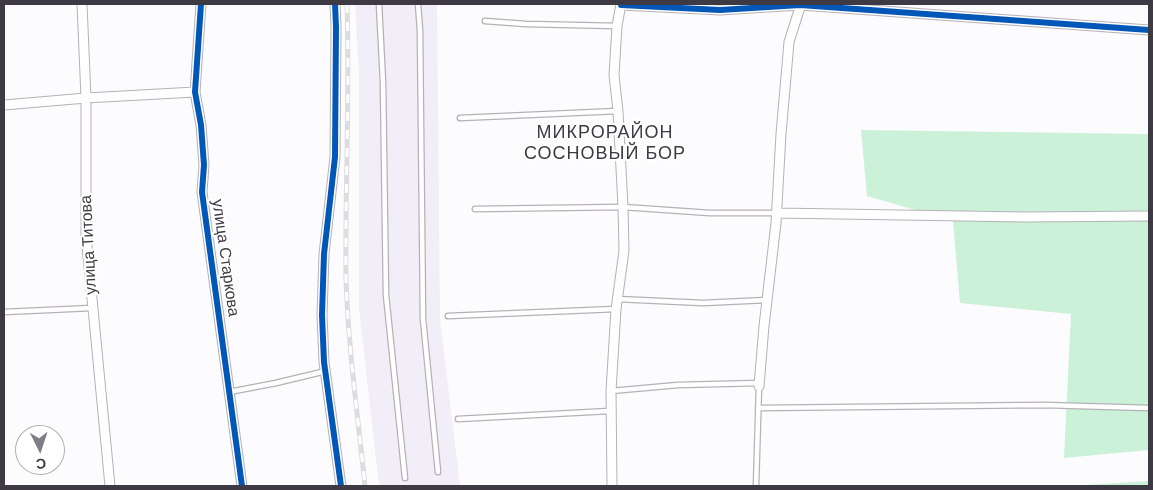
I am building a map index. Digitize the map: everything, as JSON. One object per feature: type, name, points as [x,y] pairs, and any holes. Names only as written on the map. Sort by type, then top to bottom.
[{"type":"street","name":"улица Титова","points":[[82,4],[86,98],[86,236],[110,486]]},
{"type":"street","name":"улица Старкова","points":[[201,4],[195,92],[201,125],[204,165],[202,192],[242,486]]},
{"type":"street","points":[[335,4],[334,157],[324,254],[322,315],[326,371],[340,486]]},
{"type":"street","points":[[612,486],[611,391],[616,309],[624,251],[624,207],[614,75],[617,26],[621,4],[720,10],[800,5],[1149,30]]},
{"type":"street","points":[[759,384],[777,213],[780,134],[789,42],[800,5]]},
{"type":"street","points":[[4,104],[195,92]]},
{"type":"street","points":[[777,213],[1149,216]]},
{"type":"lane","points":[[379,4],[383,82],[386,295],[404,478]]},
{"type":"lane","points":[[418,4],[420,30],[423,319],[438,472]]},
{"type":"lane","points":[[485,21],[617,26]]},
{"type":"lane","points":[[460,118],[618,111]]},
{"type":"lane","points":[[475,210],[624,207],[710,213],[777,213]]},
{"type":"lane","points":[[617,299],[703,303],[767,300]]},
{"type":"lane","points":[[4,312],[92,308]]},
{"type":"lane","points":[[448,316],[616,309]]},
{"type":"lane","points":[[229,392],[326,371]]},
{"type":"lane","points":[[611,391],[678,385],[759,384],[756,486]]},
{"type":"lane","points":[[758,408],[1044,405],[1149,408]]},
{"type":"lane","points":[[458,419],[610,411]]},
{"type":"shaded area","points":[[355,4],[437,4],[440,319],[460,486],[379,486],[359,309],[359,74]]},
{"type":"green space","points":[[861,130],[1149,134],[1149,450],[1064,458],[1071,314],[960,303],[953,221],[867,196]]},
{"type":"green space","points":[[1149,481],[1149,486],[1070,486]]},
{"type":"railway","points":[[347,4],[346,278],[351,356],[365,486]]},
{"type":"cycle path","points":[[201,4],[195,92],[201,125],[204,165],[202,192],[242,486]]},
{"type":"cycle path","points":[[335,4],[335,157],[324,254],[322,315],[324,362],[341,486]]},
{"type":"cycle path","points":[[621,5],[720,10],[800,5],[1149,30]]},
{"type":"district","name":"МИКРОРАЙОН СОСНОВЫЙ БОР","points":[[605,143]]}]
